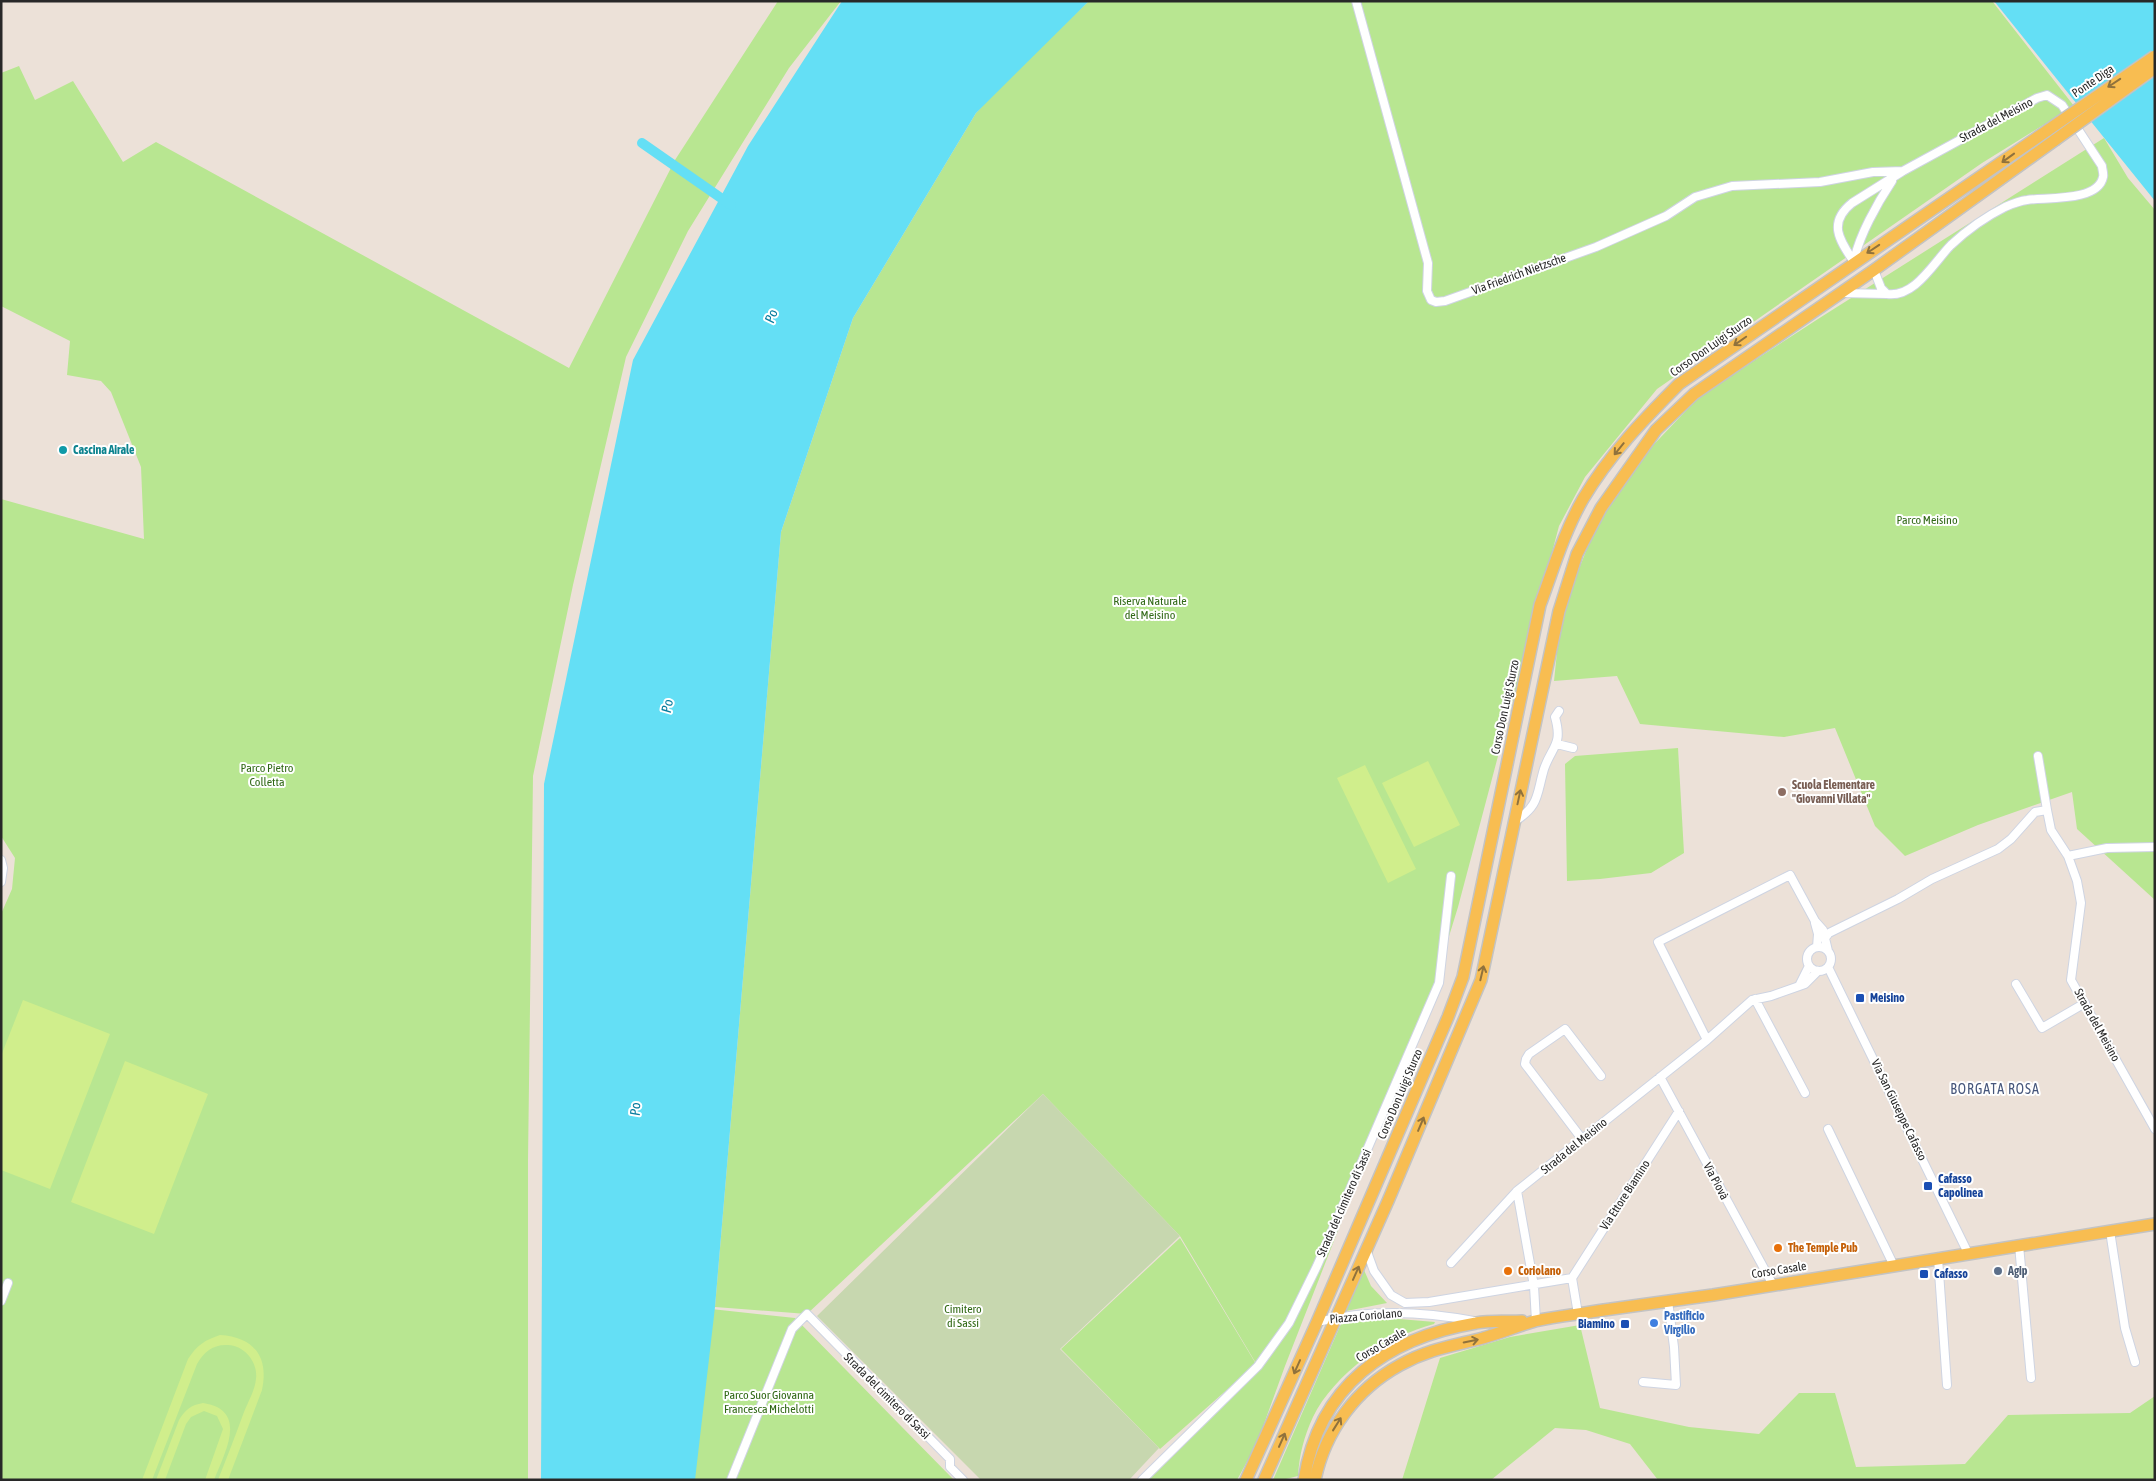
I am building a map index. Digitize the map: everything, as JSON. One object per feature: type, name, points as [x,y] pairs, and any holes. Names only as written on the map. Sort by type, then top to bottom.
[{"type":"main road","name":"Ponte Diga","points":[[2048,130],[2155,56]]},
{"type":"main road","name":"Ponte Diga","points":[[1874,270],[2155,68]]},
{"type":"main road","name":"Corso Don Luigi Sturzo","points":[[1246,1480],[1317,1322],[1448,1017],[1463,977],[1540,606],[1561,547],[1583,499],[1606,464],[1643,420],[1679,384],[2048,130]]},
{"type":"main road","points":[[1264,1480],[1366,1249],[1481,980],[1559,611],[1577,554],[1601,508],[1656,430],[1694,394],[1874,270]]},
{"type":"main road","name":"Corso Casale","points":[[1316,1474],[1326,1443],[1345,1412],[1378,1379],[1417,1356],[1449,1345],[1481,1338],[1536,1321],[1668,1302],[2155,1224]]},
{"type":"main road","name":"Corso Casale","points":[[1304,1480],[1309,1452],[1323,1418],[1333,1402],[1358,1374],[1410,1342],[1445,1330],[1478,1322],[1536,1321]]},
{"type":"main road","points":[[1304,1480],[1316,1474]]},
{"type":"street","name":"Via Friedrich Nietzsche","points":[[1356,1],[1428,263],[1427,291],[1431,300],[1436,302],[1445,301],[1596,247],[1666,216],[1695,197],[1732,186],[1820,182],[1874,172],[1903,171]]},
{"type":"street","name":"Strada del Meisino","points":[[1841,293],[1897,294],[1913,287],[1952,244],[2002,208],[2026,200],[2081,195],[2099,186],[2104,176],[2102,166],[2062,105],[2047,95],[2037,98],[1903,171],[1845,209],[1839,218],[1838,236],[1854,262]]},
{"type":"street","name":"Strada del Meisino","points":[[1854,262],[1856,250],[1885,191],[1894,177]]},
{"type":"street","points":[[1874,270],[1881,288],[1887,294]]},
{"type":"street","points":[[1514,822],[1528,812],[1538,797],[1544,769],[1557,744],[1559,735],[1555,717],[1559,711]]},
{"type":"street","points":[[1557,744],[1573,748]]},
{"type":"street","name":"Strada del Meisino","points":[[2038,756],[2051,830],[2068,856],[2077,881],[2081,903],[2072,980],[2155,1129]]},
{"type":"street","points":[[1825,938],[1829,933],[1898,900],[1932,879],[1998,849],[2011,839],[2035,812],[2046,810]]},
{"type":"street","points":[[2068,856],[2108,848],[2155,846]]},
{"type":"street","points":[[1,860],[3,868],[1,882]]},
{"type":"street","points":[[1707,1040],[1658,942],[1790,875],[1815,921],[1823,930],[1831,959],[1828,967],[1818,971],[1809,966],[1807,961],[1808,954],[1817,947],[1818,934],[1815,921]]},
{"type":"street","name":"Strada del cimitero di Sassi","points":[[1142,1480],[1258,1366],[1289,1323],[1324,1248],[1439,983],[1451,876]]},
{"type":"street","points":[[1817,947],[1828,951]]},
{"type":"street","points":[[1798,987],[1809,966]]},
{"type":"street","name":"Via San Giuseppe Cafasso","points":[[1828,967],[1968,1253]]},
{"type":"street","name":"Strada del Meisino","points":[[1451,1263],[1517,1191],[1707,1040],[1755,999],[1798,987],[1818,971]]},
{"type":"street","points":[[2016,984],[2042,1028],[2084,1003]]},
{"type":"street","points":[[1755,999],[1805,1093]]},
{"type":"street","points":[[1582,1139],[1525,1064],[1526,1059],[1529,1054],[1565,1029],[1601,1076]]},
{"type":"street","name":"Via Piovà","points":[[1660,1077],[1773,1285]]},
{"type":"street","name":"Via Ettore Biamino","points":[[1572,1278],[1679,1111]]},
{"type":"street","points":[[1828,1129],[1894,1266]]},
{"type":"street","points":[[1517,1191],[1534,1286],[1536,1321]]},
{"type":"street","points":[[2110,1231],[2125,1328],[2135,1362]]},
{"type":"street","points":[[2019,1245],[2031,1378]]},
{"type":"street","name":"Piazza Coriolano","points":[[1366,1249],[1374,1271],[1391,1295],[1405,1302],[1416,1312]]},
{"type":"street","points":[[1938,1258],[1947,1385]]},
{"type":"street","points":[[1405,1302],[1429,1302],[1534,1286],[1572,1278],[1578,1314]]},
{"type":"street","points":[[1,1301],[8,1283]]},
{"type":"street","points":[[1416,1312],[1429,1302]]},
{"type":"street","points":[[1643,1382],[1676,1385],[1674,1347],[1668,1302]]},
{"type":"street","name":"Piazza Coriolano","points":[[1317,1322],[1336,1317],[1373,1313],[1416,1312],[1440,1314],[1478,1322]]},
{"type":"street","name":"Strada del cimitero di Sassi","points":[[732,1480],[792,1329],[806,1314],[950,1459],[950,1467],[963,1480]]},
{"type":"green space","name":"Parco Pietro Colletta","points":[[778,1],[841,1],[789,68],[688,231],[626,357],[573,585],[533,776],[528,1160],[528,1480],[1,1480],[1,914],[12,889],[15,858],[1,836],[1,499],[144,539],[141,467],[111,392],[101,381],[67,375],[70,341],[1,306],[1,73],[19,66],[35,100],[73,81],[123,162],[156,142],[569,368],[675,160]]},
{"type":"green space","name":"Riserva Naturale del Meisino","points":[[1089,1],[1992,1],[2074,106],[1982,163],[1657,389],[1585,477],[1559,526],[1458,907],[1434,985],[1285,1366],[1257,1443],[1237,1480],[1145,1480],[1257,1365],[1180,1236],[1043,1094],[807,1314],[715,1307],[781,532],[853,318],[976,113],[1010,76]]},
{"type":"green space","name":"Parco Meisino","points":[[2104,138],[2128,178],[2155,210],[2155,900],[2077,829],[2072,792],[1978,825],[1905,856],[1875,826],[1835,728],[1784,737],[1640,724],[1617,676],[1554,681],[1559,633],[1573,584],[1590,541],[1612,501],[1640,459],[1700,396]]},
{"type":"green space","points":[[1678,748],[1684,853],[1651,873],[1567,881],[1565,764],[1575,756]]},
{"type":"green space","points":[[1428,761],[1460,825],[1414,847],[1382,783]]},
{"type":"green space","points":[[1365,765],[1416,869],[1388,883],[1337,778]]},
{"type":"green space","points":[[23,1000],[110,1034],[50,1189],[1,1170],[1,1056]]},
{"type":"green space","points":[[125,1061],[208,1094],[154,1234],[71,1202]]},
{"type":"green space","name":"Cimitero di Sassi","points":[[1043,1094],[1180,1236],[1060,1349],[1159,1448],[1129,1480],[981,1480],[817,1316]]},
{"type":"green space","points":[[1180,1238],[1256,1364],[1160,1449],[1061,1349]]},
{"type":"green space","points":[[1364,1270],[1371,1286],[1387,1303],[1346,1311]]},
{"type":"green space","name":"Parco Suor Giovanna Francesca Michelotti","points":[[702,1308],[795,1318],[954,1480],[682,1480]]},
{"type":"green space","points":[[1387,1318],[1435,1322],[1399,1337],[1381,1347],[1365,1358],[1334,1386],[1322,1401],[1307,1431],[1302,1446],[1298,1476],[1273,1480],[1341,1324]]},
{"type":"green space","points":[[1580,1325],[1600,1408],[1689,1427],[1759,1434],[1799,1393],[1835,1393],[1856,1467],[1965,1464],[2008,1415],[2130,1413],[2155,1396],[2155,1480],[1658,1480],[1630,1444],[1586,1430],[1555,1428],[1491,1480],[1402,1480],[1440,1358],[1510,1337]]},
{"type":"green space","points":[[220,1335],[242,1340],[250,1345],[261,1359],[264,1378],[262,1390],[228,1480],[218,1480],[253,1392],[256,1373],[253,1361],[245,1352],[234,1346],[223,1345],[213,1347],[206,1352],[197,1364],[152,1480],[142,1480],[188,1359],[202,1344]]},
{"type":"green space","points":[[203,1403],[217,1407],[226,1414],[230,1423],[227,1445],[214,1480],[205,1480],[223,1429],[217,1416],[204,1411],[191,1417],[186,1424],[165,1480],[156,1480],[179,1420],[189,1408]]},
{"type":"water","name":"Po","points":[[842,1],[1089,1],[976,113],[853,318],[781,532],[715,1307],[695,1480],[541,1480],[544,784],[633,360],[748,146]]},
{"type":"water","points":[[1994,1],[2155,1],[2155,201]]},
{"type":"waterway","points":[[642,143],[731,205]]},
{"type":"place","name":"Cascina Airale","points":[[63,450]]},
{"type":"place","name":"Scuola Elementare \"Giovanni Villata\"","points":[[1782,792]]},
{"type":"place","name":"Meisino","points":[[1860,998]]},
{"type":"place","name":"Cafasso Capolinea","points":[[1928,1186]]},
{"type":"place","name":"The Temple Pub","points":[[1778,1248]]},
{"type":"place","name":"Coriolano","points":[[1508,1271]]},
{"type":"place","name":"Agip","points":[[1998,1271]]},
{"type":"place","name":"Cafasso","points":[[1924,1274]]},
{"type":"place","name":"Pastificio Virgilio","points":[[1654,1323]]},
{"type":"place","name":"Biamino","points":[[1625,1324]]},
{"type":"district","name":"BORGATA ROSA","points":[[1995,1089]]}]
